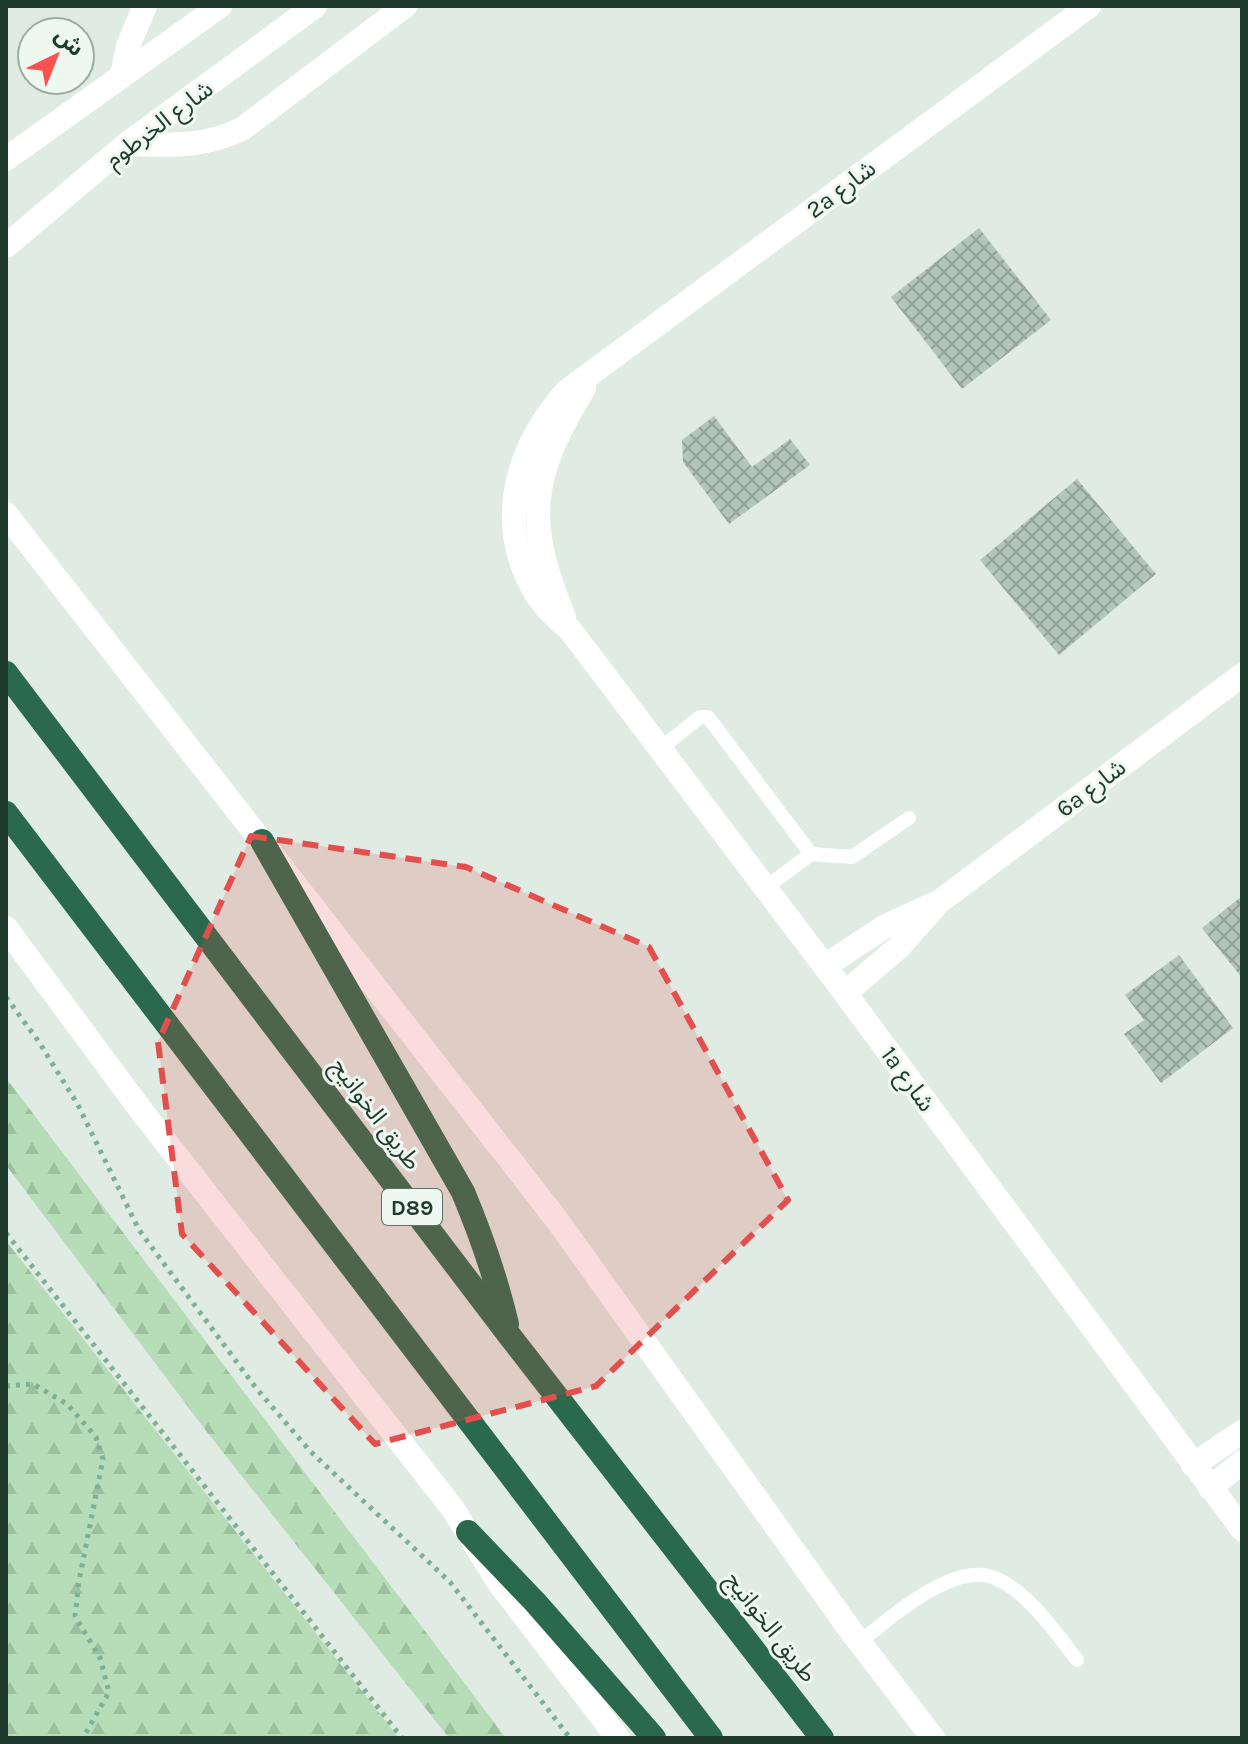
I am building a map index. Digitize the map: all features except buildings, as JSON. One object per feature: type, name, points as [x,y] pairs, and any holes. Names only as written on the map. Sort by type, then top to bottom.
[{"type":"highway","name":"طريق الخوانيج","points":[[6,673],[509,1335],[822,1738]]},
{"type":"highway","points":[[6,813],[711,1738]]},
{"type":"highway","points":[[262,841],[463,1192],[490,1262],[509,1335]]},
{"type":"highway","points":[[468,1532],[535,1602],[654,1738]]},
{"type":"street","points":[[122,76],[128,46],[145,6]]},
{"type":"street","points":[[6,159],[220,6]]},
{"type":"street","name":"شارع الخرطوم","points":[[6,246],[127,144],[315,6]]},
{"type":"street","points":[[127,144],[195,145],[242,129],[405,6]]},
{"type":"street","name":"2a شارع","points":[[513,511],[522,462],[533,436],[548,412],[567,391],[1089,6]]},
{"type":"street","points":[[6,233],[32,225]]},
{"type":"street","name":"2a شارع","points":[[538,511],[540,489],[552,445],[594,372]]},
{"type":"street","name":"1a شارع","points":[[513,511],[518,546],[538,598],[571,631],[825,966],[1242,1529]]},
{"type":"street","name":"1a شارع","points":[[538,511],[545,566],[571,631]]},
{"type":"street","points":[[6,514],[557,1220],[860,1642],[933,1738]]},
{"type":"street","name":"6a شارع","points":[[845,993],[899,947],[939,902],[1242,675]]},
{"type":"street","name":"6a شارع","points":[[825,966],[884,927],[939,902]]},
{"type":"street","points":[[6,928],[140,1109],[453,1509],[499,1583],[618,1738]]},
{"type":"street","points":[[1193,1465],[1242,1432]]},
{"type":"street","points":[[1210,1488],[1242,1462]]},
{"type":"lane","points":[[660,749],[700,717],[708,717],[811,854]]},
{"type":"lane","points":[[765,888],[811,854],[852,857],[909,818]]},
{"type":"lane","points":[[860,1642],[922,1596],[949,1581],[973,1574],[991,1576],[1016,1591],[1040,1612],[1077,1660]]},
{"type":"path","points":[[6,997],[39,1042],[78,1105],[139,1230],[256,1388],[310,1451],[450,1582],[570,1738]]},
{"type":"path","points":[[6,1233],[402,1738]]},
{"type":"path","points":[[6,1386],[33,1384],[67,1404],[96,1437],[103,1459],[75,1616],[100,1658],[109,1692],[83,1738]]},
{"type":"highlighted area","points":[[251,836],[466,867],[649,947],[788,1200],[596,1386],[375,1444],[182,1234],[158,1042]]},
{"type":"green space","points":[[6,1078],[506,1738],[449,1738],[207,1432],[6,1165]]},
{"type":"green space","points":[[6,1241],[399,1738],[6,1738]]}]
